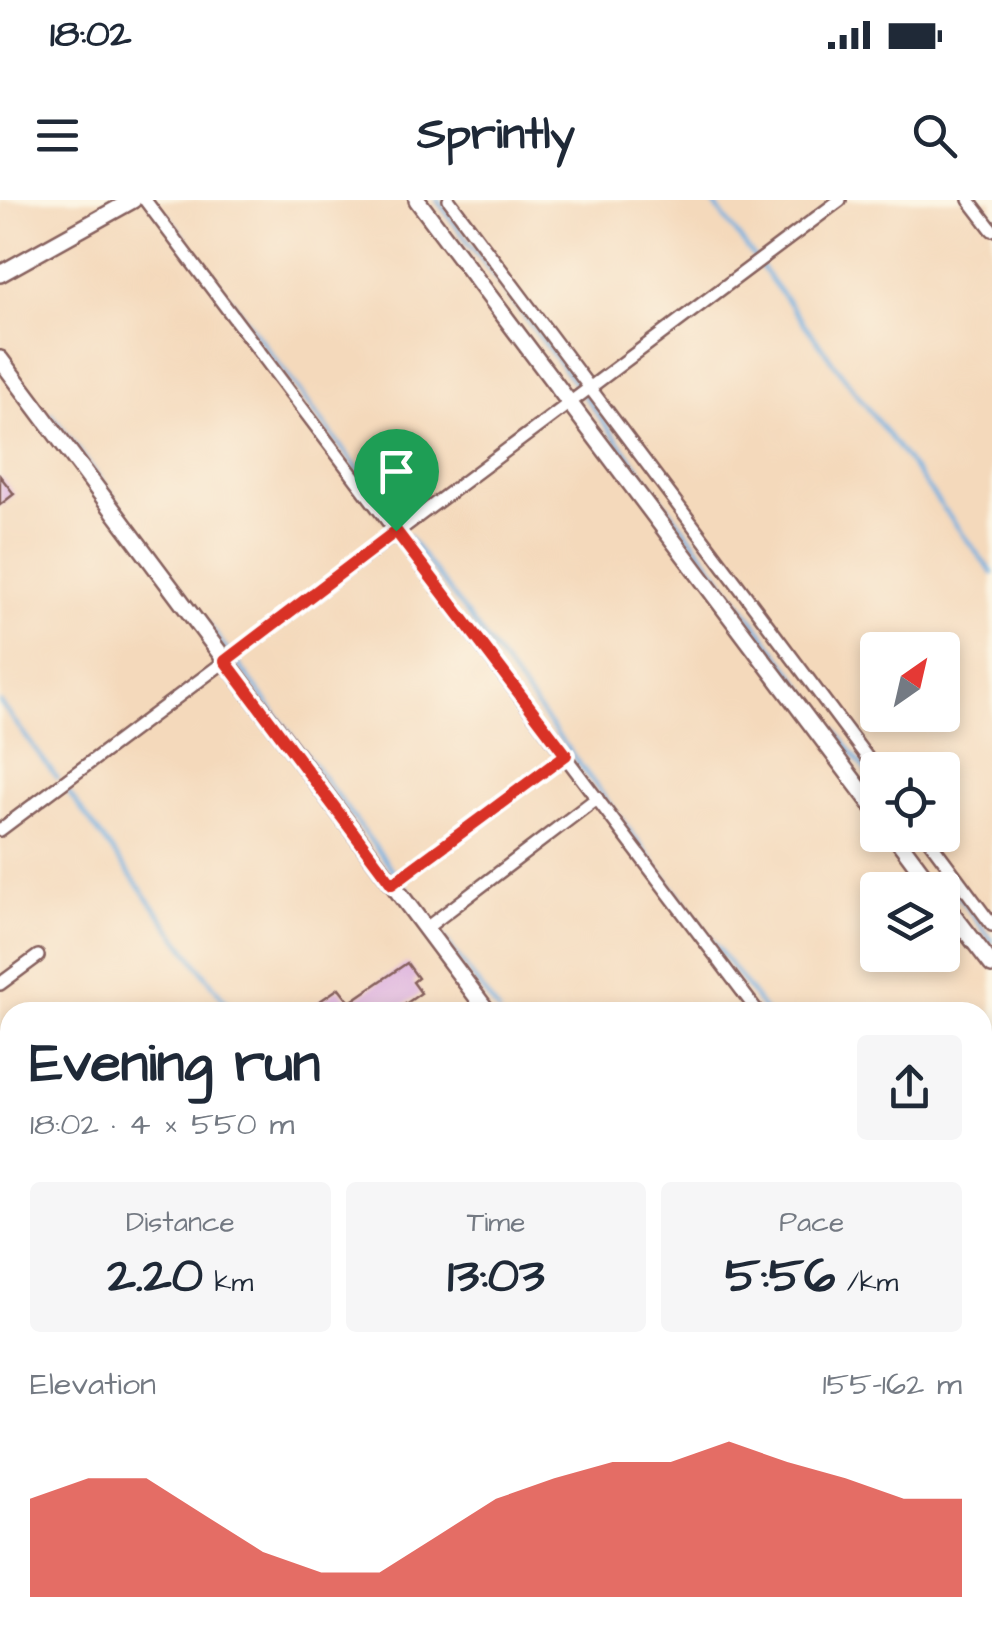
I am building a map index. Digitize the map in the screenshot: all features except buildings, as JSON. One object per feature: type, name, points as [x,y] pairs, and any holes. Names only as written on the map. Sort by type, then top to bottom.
[{"type":"street","points":[[0,274],[133,200]]},
{"type":"street","points":[[145,200],[750,1002]]},
{"type":"street","points":[[417,200],[580,393],[862,752]]},
{"type":"street","points":[[449,200],[580,393],[860,788]]},
{"type":"street","points":[[0,830],[840,200]]},
{"type":"street","points":[[969,200],[992,230]]},
{"type":"street","points":[[0,359],[225,661],[430,925],[481,1002]]},
{"type":"street","points":[[396,881],[566,755]]},
{"type":"street","points":[[430,925],[597,798]]},
{"type":"street","points":[[938,852],[992,925]]},
{"type":"street","points":[[960,923],[992,965]]},
{"type":"street","points":[[0,984],[38,956]]},
{"type":"waterway","points":[[437,200],[860,763]]},
{"type":"waterway","points":[[711,200],[992,573]]},
{"type":"waterway","points":[[978,200],[992,218]]},
{"type":"waterway","points":[[167,215],[397,521]]},
{"type":"waterway","points":[[51,414],[228,651]]},
{"type":"waterway","points":[[408,536],[758,1002]]},
{"type":"waterway","points":[[236,661],[492,1002]]},
{"type":"waterway","points":[[0,702],[57,778]]},
{"type":"waterway","points":[[65,788],[226,1002]]},
{"type":"waterway","points":[[926,852],[992,941]]},
{"type":"route","points":[[396,531],[566,755],[392,884],[225,661],[396,531]]}]
